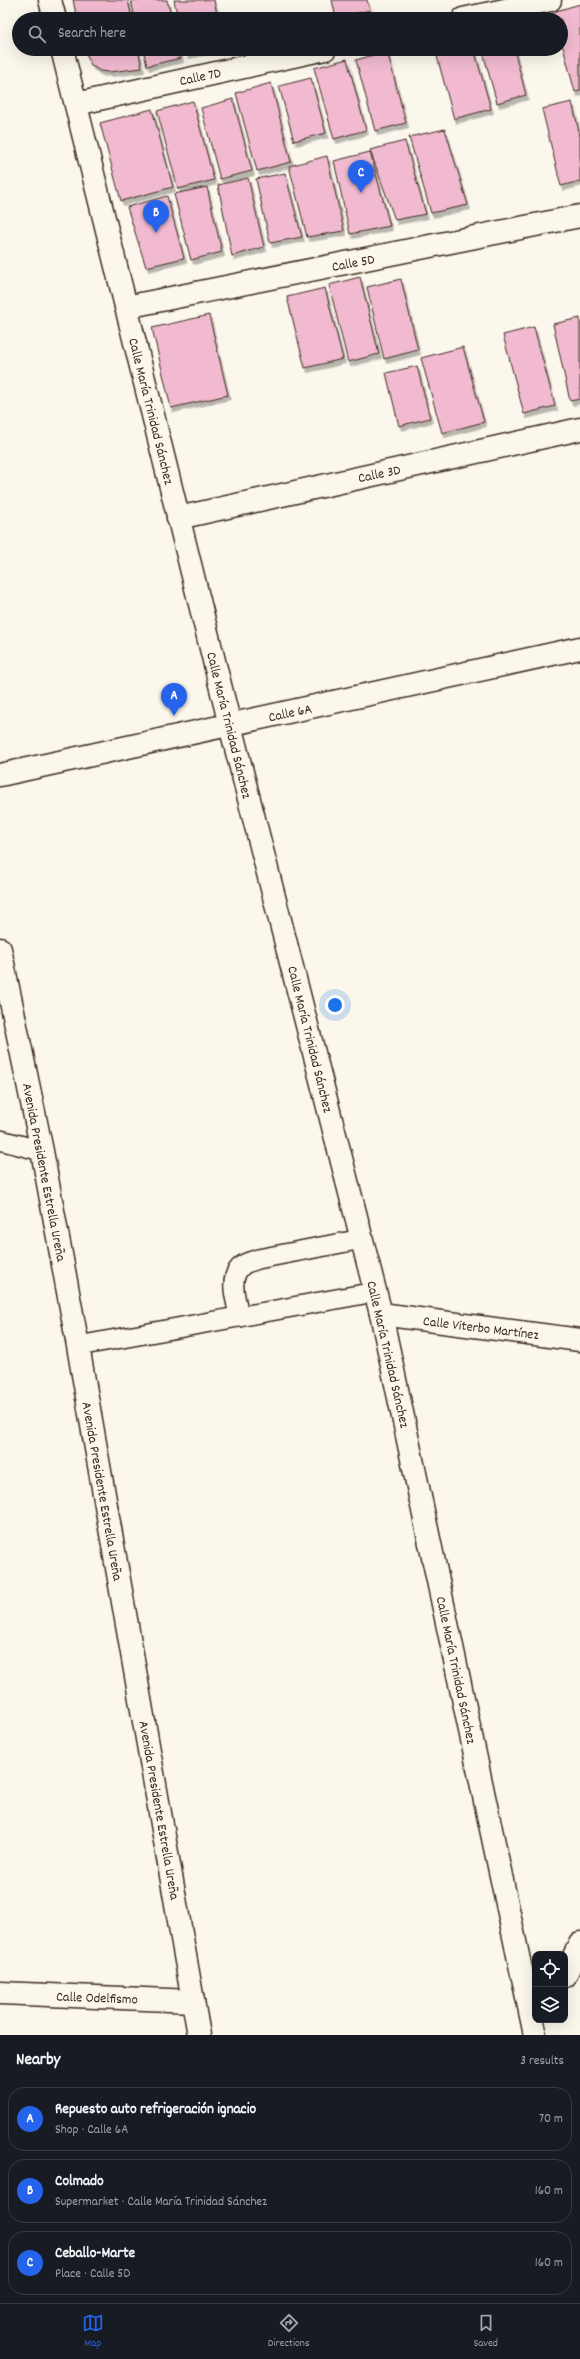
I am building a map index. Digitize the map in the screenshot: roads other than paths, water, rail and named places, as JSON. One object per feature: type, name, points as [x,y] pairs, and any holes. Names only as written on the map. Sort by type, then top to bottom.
[{"type":"street","points":[[50,0],[53,12]]},
{"type":"street","points":[[495,12],[550,0]]},
{"type":"street","name":"Calle María Trinidad Sánchez","points":[[64,56],[230,725],[381,1314],[536,2035]]},
{"type":"street","name":"Calle 7D","points":[[76,104],[293,56]]},
{"type":"street","name":"Calle 5D","points":[[126,307],[580,216]]},
{"type":"street","name":"Calle 3D","points":[[178,518],[580,429]]},
{"type":"street","name":"Calle 6A","points":[[0,776],[580,648]]},
{"type":"street","name":"Avenida Presidente Estrella Ureña","points":[[0,949],[42,1151],[78,1346],[199,2035]]},
{"type":"street","name":"Calle Viterbo Martínez","points":[[381,1314],[580,1340]]},
{"type":"street","points":[[568,1969],[580,1943]]},
{"type":"street","name":"Calle Odelfismo","points":[[0,1993],[193,2001]]},
{"type":"street","points":[[536,2035],[543,2023]]},
{"type":"lane","points":[[0,1140],[42,1151]]},
{"type":"lane","points":[[240,1317],[234,1290],[235,1275],[243,1264],[362,1239]]},
{"type":"lane","points":[[78,1346],[375,1292]]},
{"type":"place","name":"Ceballo-Marte","points":[[361,193]]},
{"type":"place","name":"Colmado","points":[[156,233]]},
{"type":"place","name":"Repuesto auto refrigeración ignacio","points":[[174,716]]}]
